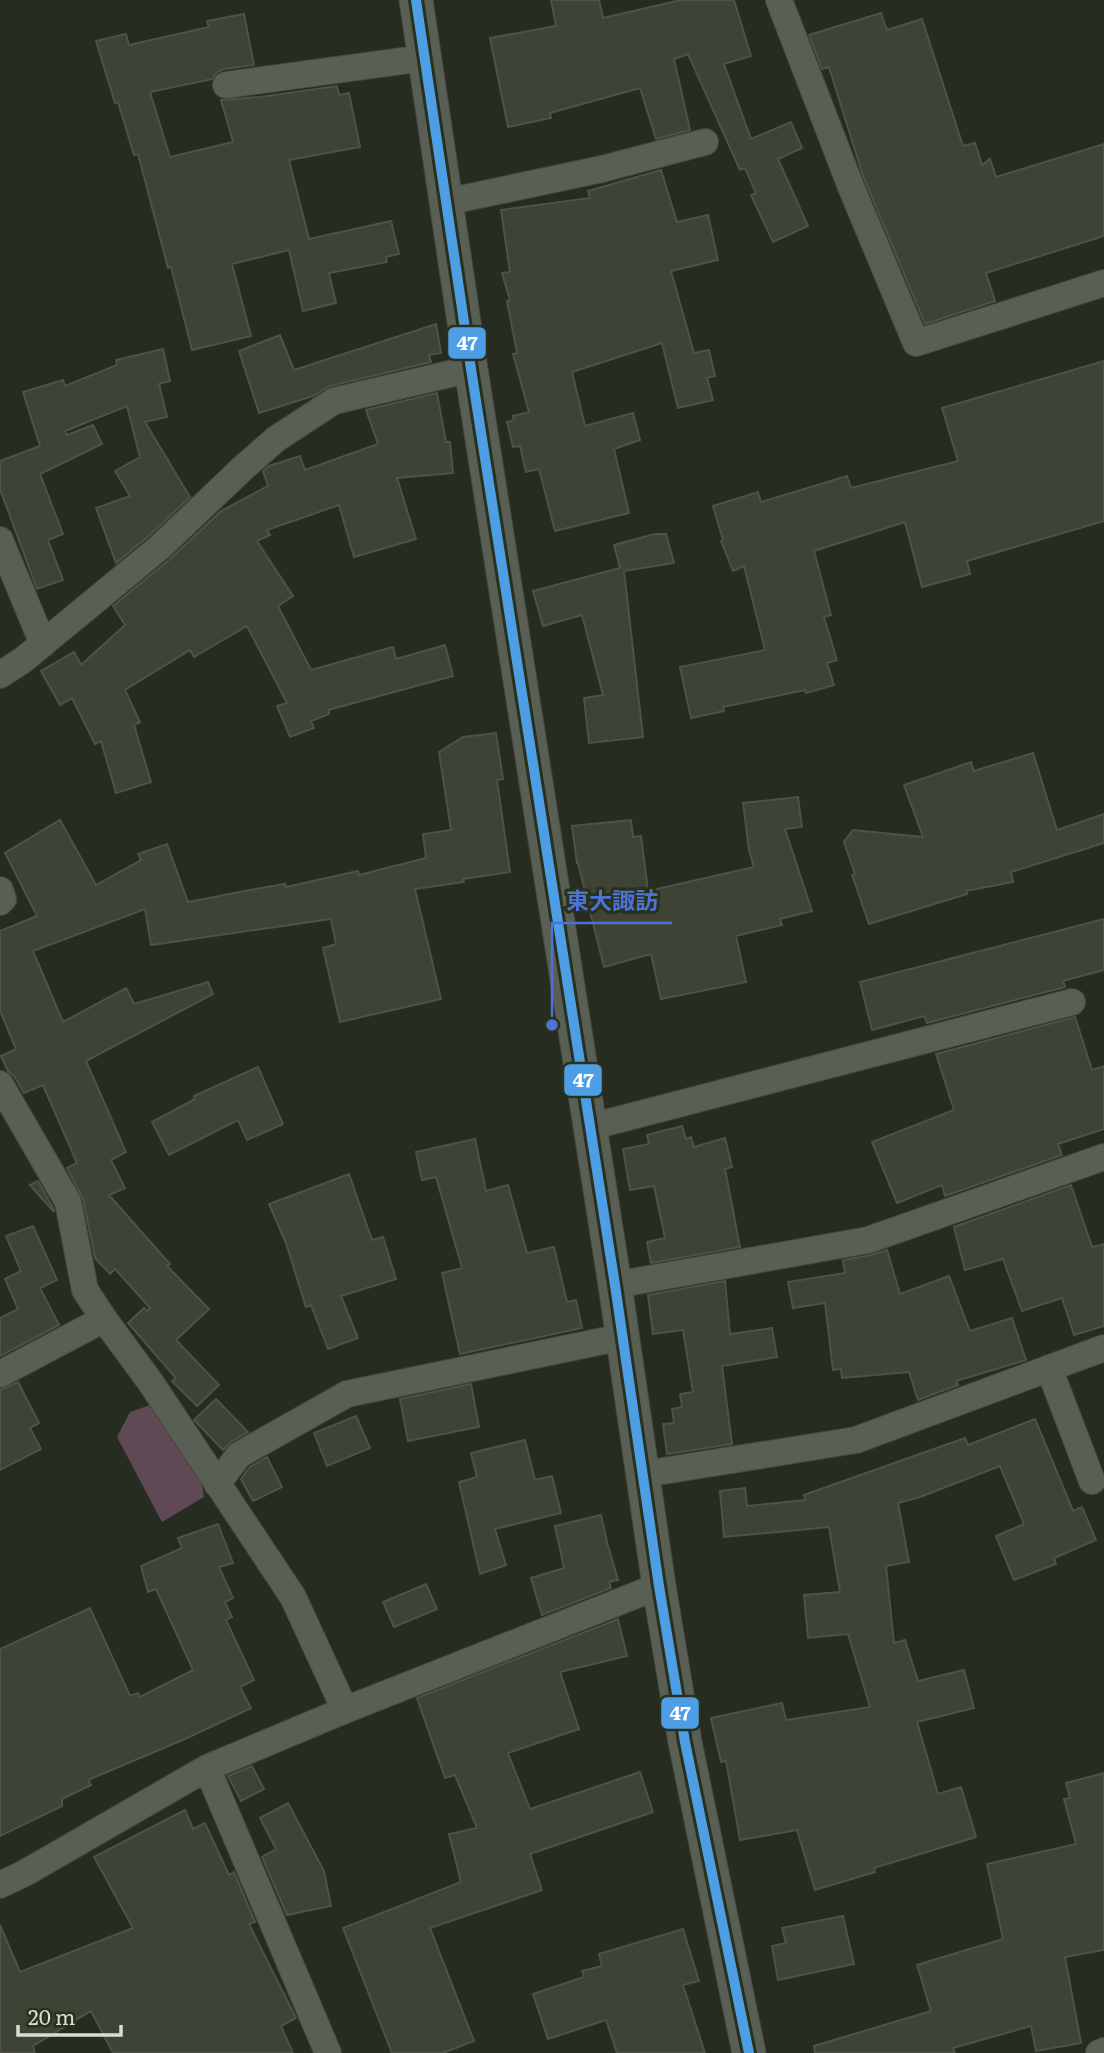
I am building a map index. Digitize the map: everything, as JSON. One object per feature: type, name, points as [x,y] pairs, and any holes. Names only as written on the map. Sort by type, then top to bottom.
[{"type":"street","points":[[416,0],[471,369],[615,1285],[636,1437],[644,1474],[659,1586],[685,1742],[750,2053]]},
{"type":"street","points":[[779,0],[851,187],[916,343],[1104,283]]},
{"type":"street","points":[[226,85],[424,58]]},
{"type":"street","points":[[446,202],[602,169],[705,142]]},
{"type":"street","points":[[0,674],[23,660],[160,547],[276,439],[334,401],[471,369]]},
{"type":"street","points":[[0,540],[43,644]]},
{"type":"street","points":[[0,890],[3,899],[0,902]]},
{"type":"street","points":[[590,1127],[1072,1002]]},
{"type":"street","points":[[0,1083],[68,1202],[85,1290],[151,1383],[293,1597],[345,1710]]},
{"type":"street","points":[[615,1285],[868,1240],[1104,1157]]},
{"type":"street","points":[[0,1374],[104,1320]]},
{"type":"street","points":[[217,1485],[239,1455],[347,1394],[622,1337]]},
{"type":"street","points":[[644,1474],[856,1440],[1104,1348]]},
{"type":"street","points":[[1049,1368],[1092,1481]]},
{"type":"street","points":[[0,1885],[26,1873],[207,1768],[345,1710],[659,1586]]},
{"type":"street","points":[[207,1768],[328,2053]]},
{"type":"shaded area","points":[[153,1404],[201,1478],[204,1497],[162,1522],[117,1437],[130,1412]]},
{"type":"building","points":[[551,0],[599,0],[603,18],[681,0],[734,0],[751,56],[724,64],[751,139],[791,122],[802,148],[778,159],[808,226],[773,242],[751,195],[756,193],[745,168],[740,170],[688,54],[674,59],[690,130],[656,139],[640,88],[550,113],[551,118],[508,127],[490,38],[556,26]]},
{"type":"building","points":[[881,13],[887,30],[922,19],[963,146],[975,143],[982,165],[990,159],[996,177],[1104,144],[1104,236],[986,273],[995,301],[925,324],[863,176],[829,67],[822,69],[809,35]]},
{"type":"building","points":[[244,14],[254,65],[224,69],[217,72],[212,79],[150,92],[170,157],[233,142],[221,100],[337,86],[339,95],[349,93],[360,147],[289,160],[309,239],[391,221],[399,254],[386,257],[387,262],[329,273],[336,303],[303,311],[289,250],[232,264],[251,336],[192,350],[138,154],[134,155],[96,41],[126,34],[129,45],[209,27],[207,21]]},
{"type":"building","points":[[661,170],[677,222],[708,215],[718,260],[671,271],[694,353],[709,350],[715,376],[707,378],[713,400],[678,408],[662,343],[572,372],[585,426],[633,413],[640,440],[614,449],[629,513],[555,531],[539,469],[526,472],[520,446],[513,447],[507,422],[514,420],[513,416],[529,412],[513,354],[517,353],[507,301],[510,300],[502,273],[510,272],[501,210],[590,198],[588,191]]},
{"type":"building","points":[[436,324],[441,353],[429,355],[431,362],[330,386],[313,396],[259,413],[239,351],[280,335],[294,370]]},
{"type":"building","points":[[163,349],[170,381],[159,384],[167,417],[145,422],[190,497],[116,563],[96,508],[130,496],[115,471],[140,457],[127,406],[65,431],[67,435],[93,425],[102,444],[40,474],[63,534],[48,540],[63,580],[37,589],[0,489],[0,461],[40,446],[23,392],[63,380],[65,386],[117,365],[116,360]]},
{"type":"building","points":[[1104,361],[1104,521],[967,561],[970,574],[922,587],[905,522],[814,551],[831,615],[824,617],[837,660],[827,663],[834,685],[806,693],[805,690],[723,707],[724,711],[691,718],[680,667],[765,650],[744,566],[733,571],[721,541],[723,540],[713,506],[758,492],[761,502],[847,476],[851,488],[958,461],[942,408]]},
{"type":"building","points":[[437,393],[446,442],[450,442],[453,473],[397,478],[416,539],[354,557],[339,505],[267,530],[270,535],[257,541],[293,596],[278,606],[311,670],[393,647],[396,659],[445,645],[453,676],[328,710],[329,714],[311,721],[314,728],[290,737],[277,706],[287,703],[247,626],[194,657],[190,650],[125,690],[140,722],[134,725],[151,782],[116,793],[101,741],[95,744],[72,698],[60,705],[41,671],[74,652],[81,665],[125,625],[113,606],[170,559],[221,511],[268,486],[263,471],[269,466],[300,456],[305,470],[378,444],[366,410]]},
{"type":"building","points":[[655,534],[666,534],[674,563],[624,571],[643,737],[589,743],[584,698],[603,695],[582,615],[543,626],[533,591],[620,568],[614,545]]},
{"type":"building","points":[[496,733],[503,779],[497,780],[510,872],[415,889],[441,999],[340,1022],[323,948],[336,944],[331,919],[151,945],[145,909],[33,951],[63,1022],[126,988],[134,1004],[208,982],[213,994],[86,1061],[126,1152],[111,1160],[125,1188],[109,1195],[170,1264],[167,1266],[209,1309],[176,1340],[219,1385],[197,1406],[172,1381],[176,1378],[128,1323],[144,1308],[147,1311],[150,1308],[115,1269],[110,1274],[95,1258],[83,1199],[67,1168],[77,1163],[43,1085],[24,1093],[1,1056],[16,1049],[0,1011],[0,931],[37,916],[5,853],[60,820],[96,885],[141,860],[138,854],[167,844],[188,902],[285,884],[286,887],[358,871],[359,875],[426,858],[423,834],[451,830],[439,752],[463,737]]},
{"type":"building","points":[[1033,753],[1057,830],[1104,814],[1104,843],[1011,872],[1013,882],[966,891],[967,894],[869,924],[844,842],[853,830],[923,837],[904,785],[971,762],[974,771]]},
{"type":"building","points":[[798,797],[802,827],[785,829],[812,911],[780,919],[782,925],[736,936],[746,982],[661,999],[651,954],[604,967],[577,863],[572,826],[631,820],[633,837],[641,836],[648,891],[754,867],[743,803]]},
{"type":"building","points":[[1104,919],[1104,970],[1063,981],[1065,987],[927,1023],[924,1016],[872,1030],[860,982]]},
{"type":"building","points":[[1075,1017],[1092,1070],[1104,1066],[1104,1129],[1058,1144],[1062,1155],[945,1196],[942,1185],[897,1203],[872,1142],[954,1110],[936,1054]]},
{"type":"building","points":[[258,1067],[283,1124],[247,1140],[238,1120],[169,1155],[152,1122],[195,1099],[194,1096]]},
{"type":"building","points":[[682,1126],[686,1139],[691,1137],[694,1147],[725,1138],[732,1167],[725,1169],[740,1247],[651,1263],[647,1242],[665,1238],[654,1186],[630,1190],[623,1149],[649,1144],[647,1135]]},
{"type":"building","points":[[475,1139],[486,1191],[508,1185],[527,1253],[554,1247],[567,1302],[576,1300],[582,1328],[460,1354],[442,1273],[462,1268],[436,1177],[422,1180],[416,1152]]},
{"type":"building","points":[[349,1174],[372,1240],[383,1237],[396,1279],[341,1296],[358,1338],[328,1349],[311,1305],[306,1307],[286,1243],[269,1204]]},
{"type":"building","points":[[38,1181],[53,1208],[54,1212],[30,1185]]},
{"type":"building","points":[[1071,1185],[1092,1247],[1104,1244],[1104,1326],[1074,1335],[1062,1298],[1022,1311],[1003,1259],[965,1270],[954,1227]]},
{"type":"building","points":[[33,1226],[57,1280],[40,1288],[59,1325],[0,1356],[0,1318],[18,1309],[5,1279],[21,1271],[6,1236]]},
{"type":"building","points":[[887,1250],[900,1294],[949,1276],[970,1331],[1012,1318],[1026,1360],[956,1381],[958,1385],[918,1400],[909,1372],[842,1378],[841,1369],[833,1370],[825,1303],[793,1308],[788,1282],[845,1273],[843,1260]]},
{"type":"building","points":[[725,1281],[730,1334],[772,1328],[777,1357],[722,1366],[732,1444],[667,1454],[663,1424],[674,1423],[672,1409],[682,1407],[680,1394],[693,1392],[683,1330],[653,1334],[648,1295]]},
{"type":"building","points":[[18,1382],[39,1423],[30,1428],[41,1449],[0,1470],[0,1390]]},
{"type":"building","points":[[471,1384],[479,1427],[408,1441],[400,1399]]},
{"type":"building","points":[[216,1399],[248,1432],[223,1450],[194,1420]]},
{"type":"building","points":[[356,1416],[370,1448],[327,1466],[314,1433]]},
{"type":"building","points":[[1035,1419],[1073,1511],[1082,1507],[1096,1540],[1054,1558],[1056,1564],[1014,1580],[996,1536],[1024,1524],[1000,1466],[898,1503],[909,1562],[886,1566],[894,1643],[905,1640],[918,1681],[964,1670],[974,1708],[917,1722],[938,1794],[961,1787],[976,1837],[874,1868],[875,1872],[815,1890],[797,1830],[740,1840],[726,1761],[721,1762],[711,1718],[782,1703],[786,1720],[870,1707],[848,1634],[808,1638],[804,1595],[840,1592],[829,1527],[724,1537],[720,1491],[745,1488],[747,1506],[805,1500],[804,1495],[965,1438],[968,1445]]},
{"type":"building","points":[[525,1440],[535,1480],[552,1476],[561,1513],[495,1529],[506,1565],[480,1574],[459,1482],[477,1477],[471,1453]]},
{"type":"building","points":[[267,1457],[282,1487],[253,1501],[241,1479],[250,1467]]},
{"type":"building","points":[[601,1515],[618,1580],[609,1582],[611,1588],[542,1615],[531,1578],[564,1568],[555,1526]]},
{"type":"building","points":[[218,1524],[233,1563],[219,1567],[233,1598],[225,1602],[232,1617],[226,1620],[254,1680],[240,1687],[251,1708],[88,1780],[91,1785],[62,1799],[62,1806],[0,1836],[0,1649],[90,1608],[130,1696],[138,1693],[140,1697],[193,1670],[156,1589],[148,1592],[141,1566],[182,1548],[178,1538]]},
{"type":"building","points":[[426,1584],[437,1609],[394,1627],[383,1602]]},
{"type":"building","points":[[618,1619],[627,1656],[560,1672],[579,1729],[508,1753],[530,1809],[640,1772],[653,1812],[530,1854],[542,1890],[430,1928],[474,2041],[443,2053],[392,2053],[343,1928],[461,1882],[449,1834],[477,1828],[455,1775],[445,1778],[417,1698]]},
{"type":"building","points":[[252,1766],[264,1789],[241,1801],[228,1776]]},
{"type":"building","points":[[1104,1773],[1104,1950],[1065,1957],[1081,2043],[1036,2051],[1031,2026],[953,2048],[955,2053],[815,2053],[814,2046],[931,2011],[917,1965],[1003,1939],[987,1864],[1076,1844],[1064,1799],[1070,1798],[1066,1783]]},
{"type":"building","points":[[288,1803],[324,1871],[331,1906],[287,1915],[262,1857],[276,1849],[260,1818]]},
{"type":"building","points":[[185,1810],[193,1829],[205,1823],[229,1875],[234,1872],[255,1922],[249,1924],[296,2018],[281,2026],[293,2053],[113,2053],[91,2011],[33,2046],[35,2053],[0,2053],[0,1925],[20,1972],[133,1928],[94,1857]]},
{"type":"building","points":[[843,1916],[854,1964],[778,1980],[772,1946],[786,1943],[782,1928]]},
{"type":"building","points":[[683,1929],[699,1981],[683,1985],[705,2053],[617,2053],[606,2020],[548,2039],[533,1994],[584,1977],[582,1971],[602,1966],[599,1954]]},
{"type":"transit line","name":"47","points":[[416,0],[659,1586],[685,1742],[749,2053]]},
{"type":"place","name":"東大諏訪","points":[[552,1025]]}]
